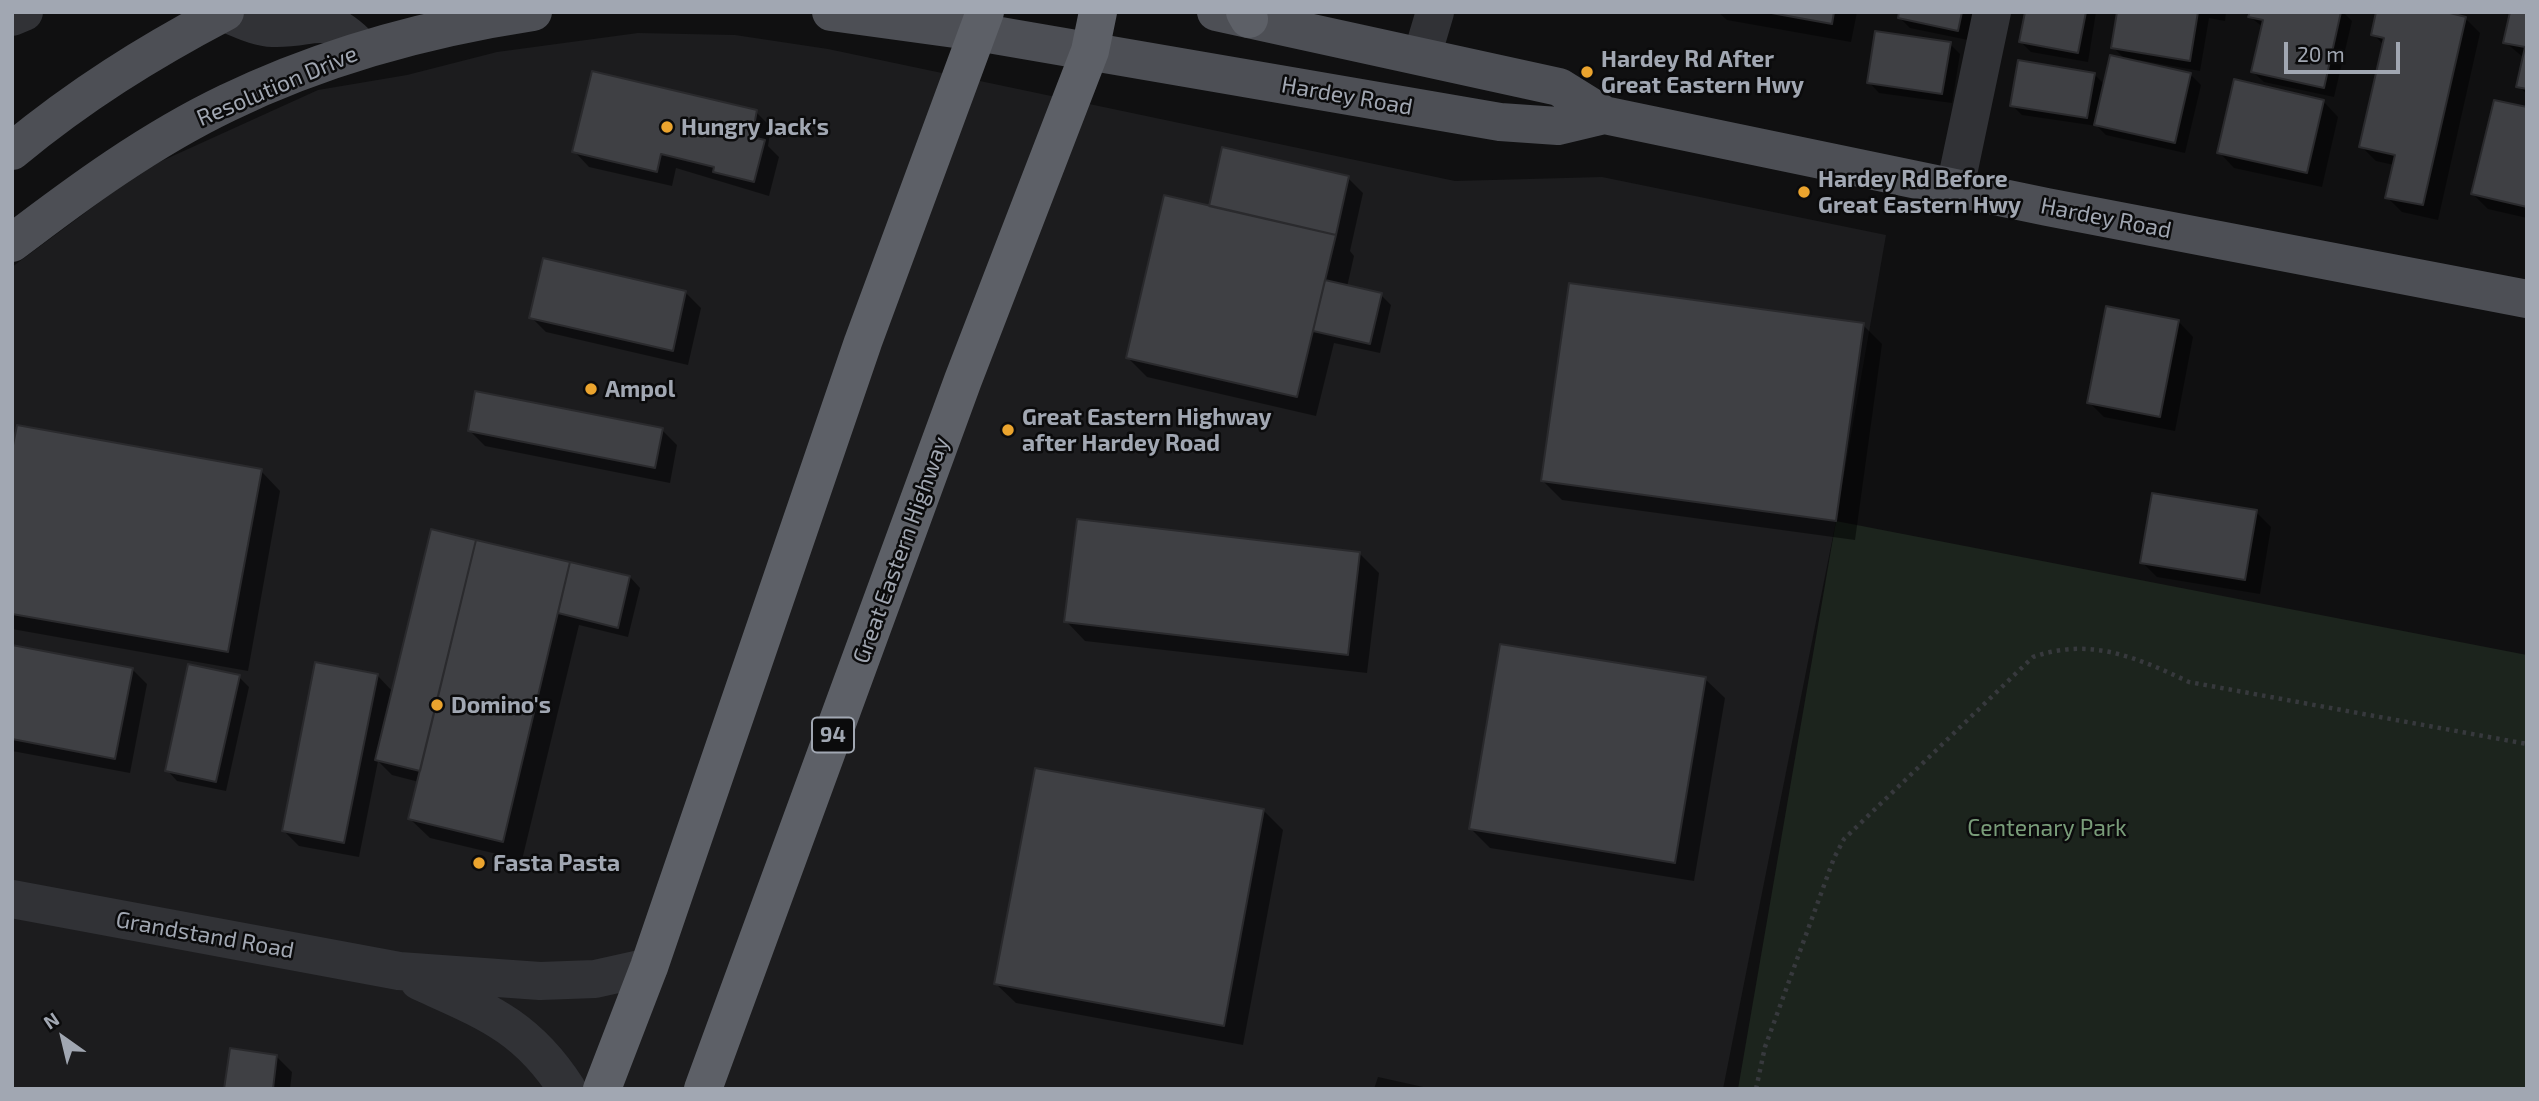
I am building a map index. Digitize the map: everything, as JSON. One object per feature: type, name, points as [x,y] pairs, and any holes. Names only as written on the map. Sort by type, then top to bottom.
[{"type":"highway","name":"Great Eastern Highway","points":[[703,1089],[963,380],[1090,51],[1098,12]]},
{"type":"highway","points":[[602,1089],[649,967],[863,342],[981,22]]},
{"type":"main road","points":[[12,151],[80,96],[145,55],[225,12]]},
{"type":"main road","name":"Resolution Drive","points":[[12,243],[157,141],[228,103],[362,49],[533,12]]},
{"type":"main road","points":[[831,12],[981,22],[1090,51]]},
{"type":"main road","name":"Hardey Road","points":[[1237,14],[1559,87],[1604,115],[1955,188],[2527,299]]},
{"type":"main road","name":"Hardey Road","points":[[1090,51],[1500,122],[1558,126],[1604,115]]},
{"type":"street","points":[[12,17],[24,12]]},
{"type":"street","points":[[225,12],[270,29],[327,22],[350,37],[362,49],[372,12]]},
{"type":"street","points":[[1422,56],[1435,12]]},
{"type":"street","points":[[1955,188],[1992,12]]},
{"type":"street","name":"Grandstand Road","points":[[12,899],[398,971],[540,981],[595,979],[649,967]]},
{"type":"street","name":"Grandstand Road","points":[[398,971],[478,1008],[522,1033],[552,1066],[567,1089]]},
{"type":"path","points":[[1756,1089],[1765,1047],[1844,839],[2033,657],[2059,648],[2102,650],[2160,668],[2189,682],[2527,744]]},
{"type":"shaded area","points":[[638,33],[735,35],[828,49],[1455,181],[1602,177],[1886,235],[1836,521],[1723,1089],[1432,1089],[1378,1077],[1374,1089],[12,1089],[12,267],[144,169],[318,90],[407,75],[497,52]]},
{"type":"green space","name":"Centenary Park","points":[[1836,521],[2527,655],[2527,1089],[1738,1089]]},
{"type":"building","points":[[1766,12],[1834,12],[1832,24]]},
{"type":"building","points":[[1899,12],[1962,12],[1958,31],[1898,18]]},
{"type":"building","points":[[2025,12],[2086,12],[2078,53],[2019,42]]},
{"type":"building","points":[[2117,12],[2198,12],[2190,61],[2111,48]]},
{"type":"building","points":[[2250,12],[2341,12],[2324,88],[2251,72],[2263,20],[2248,17]]},
{"type":"building","points":[[2376,12],[2446,12],[2466,17],[2423,205],[2385,198],[2395,155],[2359,147],[2384,38],[2371,35]]},
{"type":"building","points":[[2510,12],[2527,12],[2527,89],[2516,87],[2525,47],[2503,43]]},
{"type":"building","points":[[1875,31],[1951,42],[1942,94],[1867,83]]},
{"type":"building","points":[[2110,55],[2191,73],[2175,143],[2094,125]]},
{"type":"building","points":[[2018,60],[2095,73],[2087,118],[2010,106]]},
{"type":"building","name":"Hungry Jack's","points":[[592,71],[757,110],[752,137],[765,140],[754,182],[713,172],[714,167],[661,154],[657,172],[572,152]]},
{"type":"building","points":[[2234,79],[2324,100],[2307,173],[2217,153]]},
{"type":"building","points":[[2494,100],[2527,107],[2527,207],[2471,194]]},
{"type":"building","points":[[1222,147],[1349,176],[1336,235],[1209,206]]},
{"type":"building","points":[[1164,195],[1336,235],[1297,397],[1126,358]]},
{"type":"building","points":[[543,258],[686,291],[673,351],[529,318]]},
{"type":"building","points":[[1325,280],[1382,293],[1370,344],[1313,331]]},
{"type":"building","points":[[1569,283],[1864,323],[1836,521],[1541,481]]},
{"type":"building","points":[[2106,306],[2179,320],[2160,417],[2087,403]]},
{"type":"building","points":[[475,391],[663,428],[655,468],[468,431]]},
{"type":"building","points":[[17,425],[262,469],[228,652],[12,614],[12,450]]},
{"type":"building","points":[[2152,493],[2257,510],[2245,580],[2140,563]]},
{"type":"building","points":[[1077,519],[1360,552],[1348,655],[1064,622]]},
{"type":"building","points":[[431,529],[476,540],[420,771],[375,760]]},
{"type":"building","points":[[476,540],[570,562],[503,842],[408,819]]},
{"type":"building","points":[[570,562],[630,576],[618,628],[558,613]]},
{"type":"building","points":[[1500,644],[1706,677],[1675,863],[1469,829]]},
{"type":"building","points":[[12,645],[133,668],[115,759],[12,739]]},
{"type":"building","points":[[315,662],[378,674],[344,843],[282,831]]},
{"type":"building","points":[[188,664],[240,675],[216,782],[165,771]]},
{"type":"building","points":[[1035,768],[1264,809],[1224,1026],[994,984]]},
{"type":"building","points":[[230,1048],[277,1055],[273,1089],[224,1089]]},
{"type":"place","name":"Hardey Rd After Great Eastern Hwy","points":[[1587,72]]},
{"type":"place","name":"Hungry Jack's","points":[[667,127]]},
{"type":"place","name":"Hardey Rd Before Great Eastern Hwy","points":[[1804,192]]},
{"type":"place","name":"Ampol","points":[[591,389]]},
{"type":"place","name":"Great Eastern Highway after Hardey Road","points":[[1008,430]]},
{"type":"place","name":"Domino's","points":[[437,705]]},
{"type":"place","name":"Fasta Pasta","points":[[479,863]]}]
